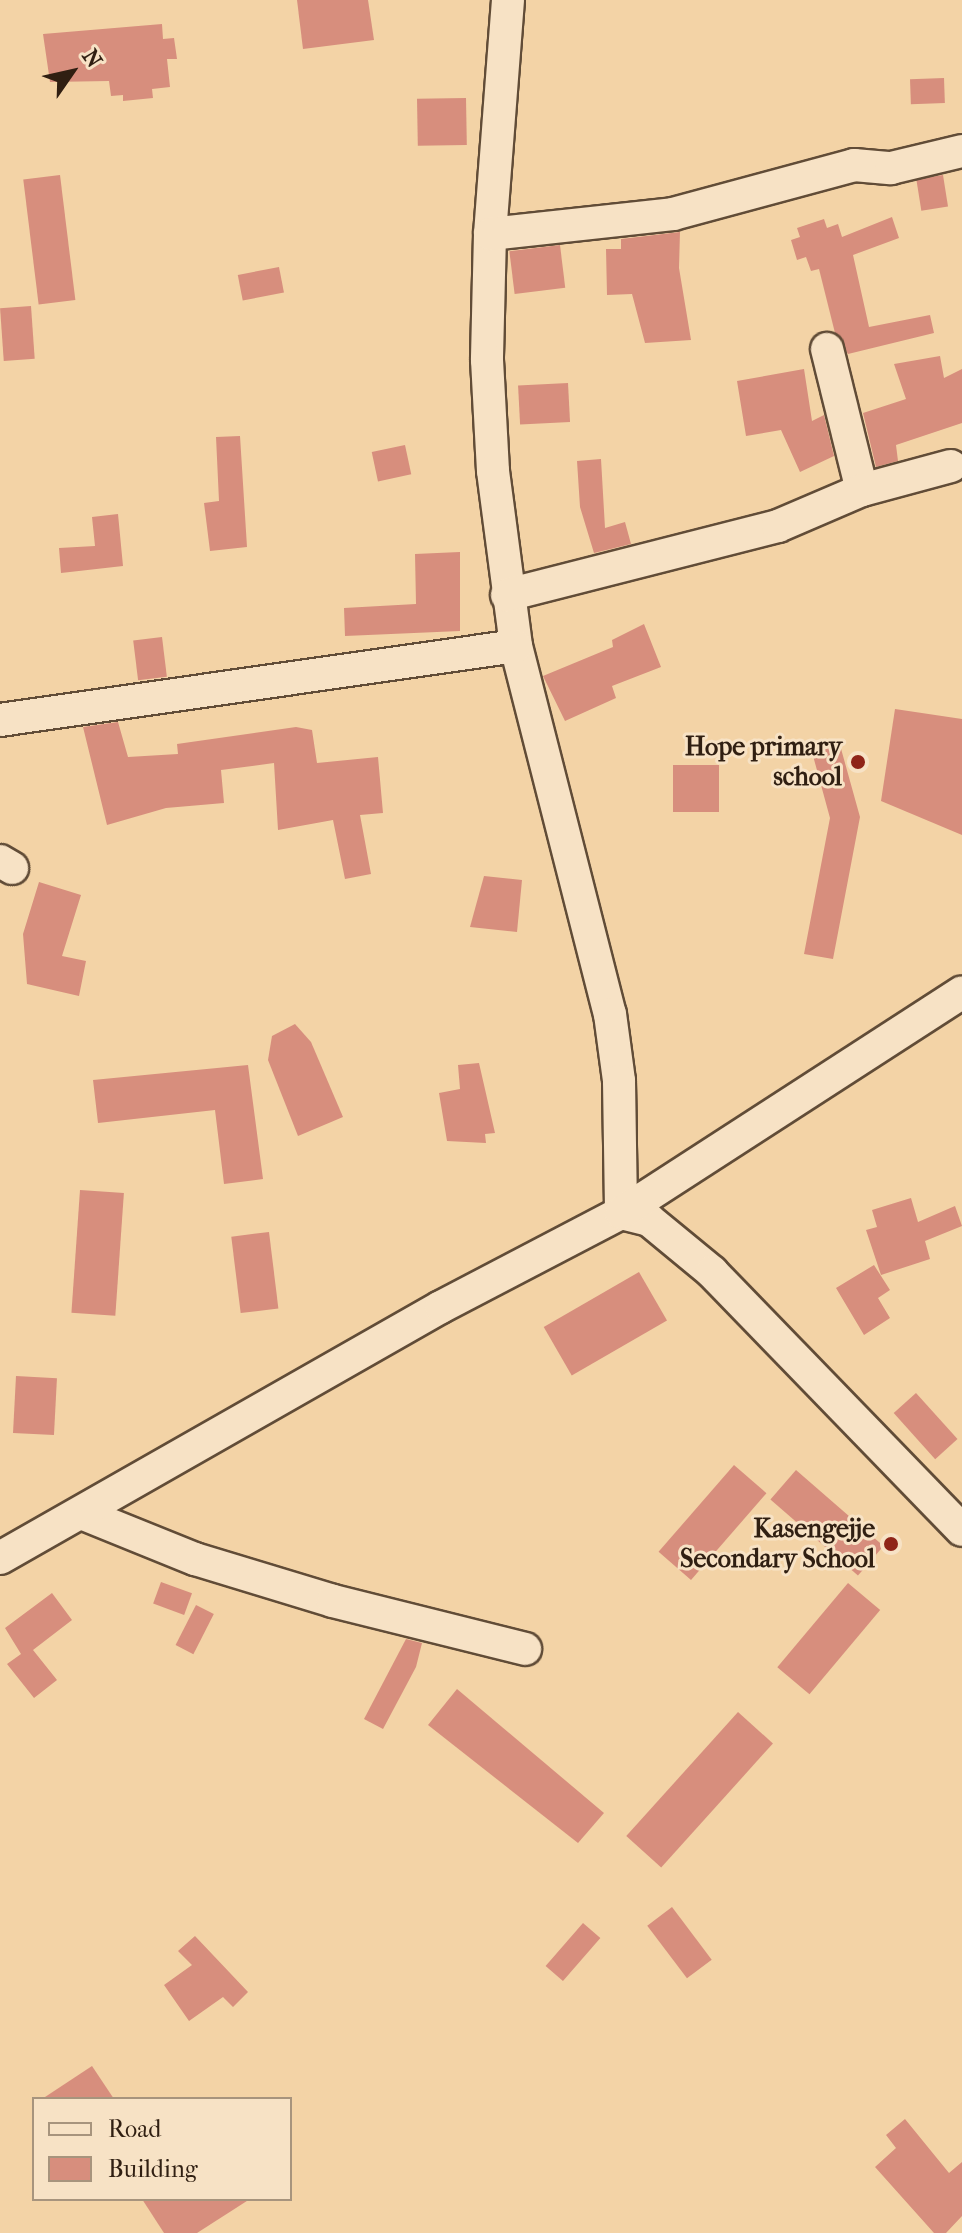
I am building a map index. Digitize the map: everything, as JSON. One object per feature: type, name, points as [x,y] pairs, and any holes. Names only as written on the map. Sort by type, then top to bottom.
[{"type":"street","points":[[508,0],[490,234],[487,360],[507,595],[516,646],[610,1014],[619,1081],[621,1213]]},
{"type":"street","points":[[490,234],[673,214],[854,165],[891,168],[962,151]]},
{"type":"street","points":[[827,349],[862,490]]},
{"type":"street","points":[[507,595],[778,526],[862,490],[951,466]]},
{"type":"street","points":[[0,720],[516,646]]},
{"type":"street","points":[[0,1558],[441,1307],[621,1213],[962,992]]},
{"type":"street","points":[[621,1213],[649,1220],[712,1272],[962,1530]]},
{"type":"street","points":[[81,1513],[278,1584],[525,1649]]},
{"type":"building","points":[[297,0],[368,0],[374,40],[303,49]]},
{"type":"building","points":[[162,24],[163,39],[174,38],[177,59],[167,59],[170,87],[152,89],[153,98],[123,101],[123,95],[111,96],[109,81],[50,82],[43,34]]},
{"type":"building","points":[[944,78],[945,103],[911,104],[910,79]]},
{"type":"building","points":[[466,98],[467,145],[418,146],[417,99]]},
{"type":"building","points":[[60,175],[75,300],[39,305],[23,180]]},
{"type":"building","points":[[943,175],[948,207],[921,211],[916,179]]},
{"type":"building","points":[[892,217],[899,238],[853,255],[869,327],[930,315],[934,333],[848,354],[835,333],[819,269],[811,271],[806,257],[797,260],[791,240],[800,237],[797,228],[824,219],[827,228],[838,224],[842,237]]},
{"type":"building","points":[[680,232],[679,268],[691,340],[645,343],[632,294],[607,295],[606,249],[621,249],[621,239]]},
{"type":"building","points":[[560,245],[565,288],[515,294],[509,251]]},
{"type":"building","points":[[279,267],[284,293],[243,301],[238,275]]},
{"type":"building","points":[[31,306],[35,359],[4,361],[0,308]]},
{"type":"building","points":[[940,356],[944,378],[962,369],[962,423],[896,445],[898,461],[876,467],[863,413],[906,399],[894,364]]},
{"type":"building","points":[[804,369],[812,421],[824,415],[834,456],[800,472],[781,430],[746,436],[737,381]]},
{"type":"building","points":[[568,383],[570,422],[520,425],[518,386]]},
{"type":"building","points":[[240,436],[247,547],[210,551],[204,503],[219,501],[216,437]]},
{"type":"building","points":[[405,445],[411,474],[378,481],[372,452]]},
{"type":"building","points":[[601,459],[605,528],[625,522],[631,544],[594,553],[580,507],[577,461]]},
{"type":"building","points":[[118,514],[123,566],[61,573],[59,548],[95,546],[92,517]]},
{"type":"building","points":[[460,552],[460,631],[345,636],[344,608],[416,604],[415,554]]},
{"type":"building","points":[[644,624],[661,667],[612,686],[616,698],[565,721],[543,676],[613,647],[612,640]]},
{"type":"building","points":[[162,637],[167,677],[138,680],[133,641]]},
{"type":"building","points":[[895,709],[962,719],[962,835],[881,801]]},
{"type":"building","points":[[118,722],[128,757],[178,754],[177,744],[296,727],[312,730],[317,763],[378,757],[383,813],[360,815],[371,874],[345,879],[333,820],[278,830],[274,763],[221,770],[224,803],[166,808],[107,825],[83,727]]},
{"type":"building","points":[[840,745],[860,817],[833,959],[804,954],[830,818],[812,752]]},
{"type":"building","points":[[673,765],[719,765],[719,812],[673,812]]},
{"type":"building","points":[[484,876],[522,880],[517,932],[470,927]]},
{"type":"building","points":[[39,882],[81,895],[62,956],[86,961],[79,996],[27,984],[23,934]]},
{"type":"building","points":[[295,1024],[311,1042],[343,1117],[298,1136],[268,1060],[272,1036]]},
{"type":"building","points":[[479,1063],[495,1133],[485,1134],[486,1143],[447,1141],[439,1093],[460,1089],[458,1065]]},
{"type":"building","points":[[248,1065],[263,1179],[224,1184],[215,1110],[98,1123],[93,1080]]},
{"type":"building","points":[[80,1190],[124,1193],[115,1316],[71,1313]]},
{"type":"building","points":[[911,1198],[918,1222],[955,1206],[962,1226],[925,1241],[930,1259],[881,1275],[866,1230],[877,1227],[872,1210]]},
{"type":"building","points":[[269,1232],[278,1308],[241,1313],[231,1237]]},
{"type":"building","points":[[874,1265],[890,1290],[878,1298],[890,1318],[864,1335],[836,1288]]},
{"type":"building","points":[[639,1272],[667,1320],[572,1375],[544,1327]]},
{"type":"building","points":[[16,1376],[57,1378],[54,1435],[13,1433]]},
{"type":"building","points":[[916,1393],[957,1439],[935,1459],[894,1413]]},
{"type":"building","points":[[734,1465],[766,1493],[691,1580],[659,1552]]},
{"type":"building","points":[[796,1470],[884,1546],[858,1576],[770,1499]]},
{"type":"building","points":[[161,1582],[192,1593],[184,1615],[153,1604]]},
{"type":"building","points":[[848,1583],[880,1610],[809,1694],[777,1667]]},
{"type":"building","points":[[52,1593],[72,1620],[33,1650],[57,1680],[34,1698],[7,1664],[21,1654],[5,1628]]},
{"type":"building","points":[[196,1605],[214,1614],[193,1654],[176,1645]]},
{"type":"building","points":[[406,1639],[422,1643],[416,1667],[383,1729],[364,1719]]},
{"type":"building","points":[[457,1689],[604,1813],[578,1843],[428,1725]]},
{"type":"building","points":[[738,1712],[773,1743],[661,1868],[626,1836]]},
{"type":"building","points":[[672,1907],[712,1960],[687,1978],[647,1926]]},
{"type":"building","points":[[583,1923],[600,1938],[563,1981],[546,1966]]},
{"type":"building","points":[[195,1936],[248,1992],[233,2007],[223,1997],[189,2021],[164,1985],[192,1965],[178,1951]]},
{"type":"building","points":[[92,2066],[113,2097],[45,2097]]},
{"type":"building","points":[[905,2119],[949,2173],[962,2162],[962,2216],[946,2233],[934,2233],[875,2167],[896,2148],[886,2135]]},
{"type":"building","points":[[143,2201],[247,2201],[197,2233],[164,2233]]},
{"type":"place","name":"Hope primary school","points":[[858,762]]},
{"type":"place","name":"Kasengejje Secondary School","points":[[891,1544]]}]
